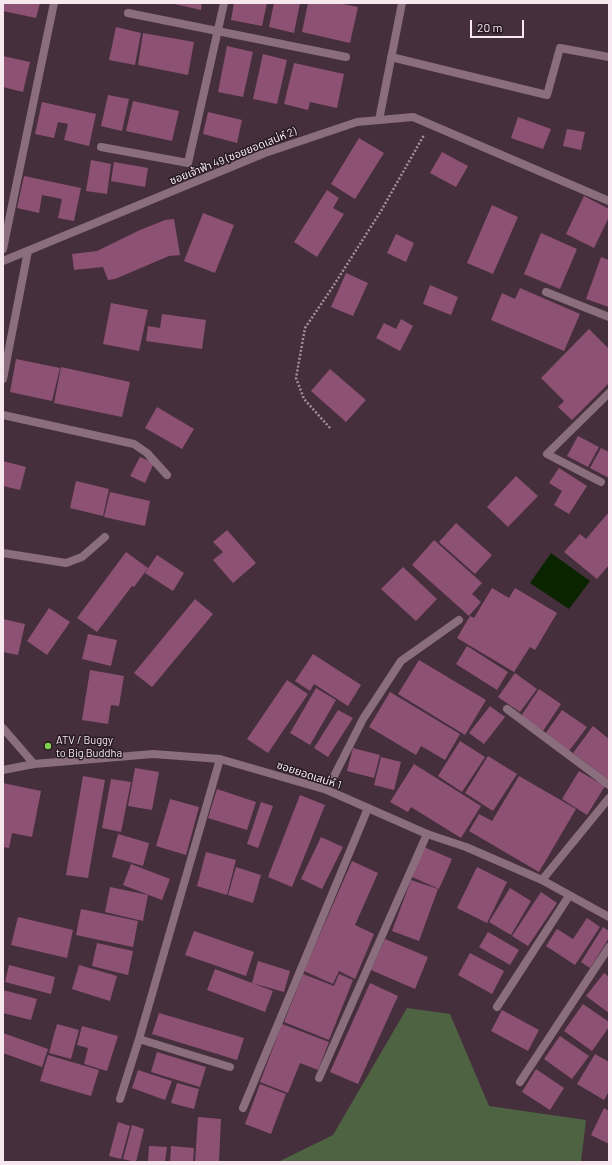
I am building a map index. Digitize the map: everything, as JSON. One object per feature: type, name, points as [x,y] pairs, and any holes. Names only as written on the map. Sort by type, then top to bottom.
[{"type":"street","points":[[3,249],[54,3]]},
{"type":"street","points":[[101,147],[188,163],[224,3]]},
{"type":"street","points":[[380,120],[402,3]]},
{"type":"street","points":[[128,13],[346,57]]},
{"type":"street","points":[[392,57],[547,95],[560,48],[609,57]]},
{"type":"street","name":"ซอยเจ้าฟ้า 49 (ซอยยอดเสน่ห์ 2)","points":[[3,261],[265,153],[357,122],[413,118],[609,201]]},
{"type":"street","points":[[3,379],[28,251]]},
{"type":"street","points":[[546,292],[609,316]]},
{"type":"street","points":[[602,482],[547,454],[609,393]]},
{"type":"street","points":[[3,415],[134,444],[147,452],[167,475]]},
{"type":"street","points":[[3,553],[66,563],[82,558],[105,537]]},
{"type":"street","points":[[327,790],[363,719],[401,661],[459,620]]},
{"type":"street","points":[[507,709],[609,785]]},
{"type":"street","points":[[3,728],[34,764]]},
{"type":"street","name":"ซอยยอดเสน่ห์ 1","points":[[3,770],[34,764],[153,754],[220,759],[327,790],[427,834],[466,847],[542,880],[609,917]]},
{"type":"street","points":[[120,1099],[220,759]]},
{"type":"street","points":[[542,880],[609,798]]},
{"type":"street","points":[[243,1108],[368,808]]},
{"type":"street","points":[[319,1078],[427,834]]},
{"type":"street","points":[[497,1006],[569,896]]},
{"type":"street","points":[[520,1082],[609,947]]},
{"type":"street","points":[[139,1038],[230,1067]]},
{"type":"path","points":[[330,428],[304,399],[296,378],[305,328],[381,211],[430,124]]},
{"type":"shaded area","points":[[551,553],[590,581],[569,609],[530,583]]},
{"type":"shaded area","points":[[407,1008],[450,1014],[489,1106],[586,1120],[581,1162],[278,1162],[333,1135]]},
{"type":"building","points":[[3,3],[40,3],[36,18],[3,11]]},
{"type":"building","points":[[170,3],[202,3],[201,10]]},
{"type":"building","points":[[234,3],[267,3],[262,26],[231,20]]},
{"type":"building","points":[[274,3],[300,3],[294,33],[269,27]]},
{"type":"building","points":[[308,3],[338,3],[358,7],[350,43],[302,32]]},
{"type":"building","points":[[116,27],[141,33],[135,65],[109,60]]},
{"type":"building","points":[[143,33],[194,42],[188,75],[138,65]]},
{"type":"building","points":[[227,46],[253,52],[243,97],[218,92]]},
{"type":"building","points":[[263,54],[287,60],[277,104],[253,99]]},
{"type":"building","points":[[3,56],[30,62],[23,92],[3,87]]},
{"type":"building","points":[[294,63],[344,74],[337,108],[310,102],[308,110],[284,104]]},
{"type":"building","points":[[108,95],[129,99],[122,131],[101,126]]},
{"type":"building","points":[[133,101],[179,111],[172,141],[126,131]]},
{"type":"building","points":[[42,102],[96,114],[89,146],[64,140],[68,124],[58,122],[54,138],[35,134]]},
{"type":"building","points":[[208,112],[242,120],[237,143],[203,134]]},
{"type":"building","points":[[518,117],[551,129],[543,149],[511,138]]},
{"type":"building","points":[[567,129],[585,132],[581,150],[563,146]]},
{"type":"building","points":[[359,138],[384,153],[355,199],[331,184]]},
{"type":"building","points":[[442,152],[468,166],[456,187],[430,173]]},
{"type":"building","points":[[91,160],[111,164],[107,194],[86,191]]},
{"type":"building","points":[[114,162],[148,168],[145,187],[111,181]]},
{"type":"building","points":[[24,176],[81,188],[74,221],[58,218],[62,199],[42,195],[39,213],[17,208]]},
{"type":"building","points":[[327,190],[339,198],[333,208],[344,214],[317,257],[294,242]]},
{"type":"building","points":[[584,196],[609,209],[609,217],[594,248],[566,234]]},
{"type":"building","points":[[492,205],[518,217],[493,274],[467,263]]},
{"type":"building","points":[[203,213],[234,225],[215,273],[184,261]]},
{"type":"building","points":[[174,219],[180,255],[169,256],[115,279],[108,280],[103,267],[74,270],[72,254],[97,251],[140,230],[165,220]]},
{"type":"building","points":[[541,233],[577,249],[560,289],[524,274]]},
{"type":"building","points":[[396,234],[414,243],[406,262],[387,253]]},
{"type":"building","points":[[601,257],[609,260],[609,307],[586,299]]},
{"type":"building","points":[[346,273],[368,283],[353,316],[331,307]]},
{"type":"building","points":[[430,285],[458,297],[451,315],[423,304]]},
{"type":"building","points":[[520,288],[580,314],[564,351],[491,320],[502,293],[515,299]]},
{"type":"building","points":[[111,303],[148,310],[139,351],[103,344]]},
{"type":"building","points":[[162,314],[206,320],[202,349],[146,341],[148,326],[160,328]]},
{"type":"building","points":[[401,319],[413,326],[400,351],[376,338],[384,323],[396,329]]},
{"type":"building","points":[[589,329],[609,349],[609,383],[572,420],[558,407],[564,401],[541,378]]},
{"type":"building","points":[[16,359],[60,368],[52,401],[10,392]]},
{"type":"building","points":[[61,367],[130,382],[122,417],[54,403]]},
{"type":"building","points":[[330,369],[366,400],[346,422],[311,391]]},
{"type":"building","points":[[157,407],[194,429],[182,449],[145,428]]},
{"type":"building","points":[[578,436],[599,447],[588,467],[567,456]]},
{"type":"building","points":[[601,448],[609,452],[609,478],[590,468]]},
{"type":"building","points":[[140,457],[154,463],[145,483],[130,476]]},
{"type":"building","points":[[3,461],[26,467],[20,490],[3,486]]},
{"type":"building","points":[[559,468],[587,486],[569,514],[554,505],[562,491],[549,483]]},
{"type":"building","points":[[516,476],[538,496],[508,527],[487,507]]},
{"type":"building","points":[[76,481],[109,489],[103,516],[70,508]]},
{"type":"building","points":[[110,492],[150,501],[145,526],[104,517]]},
{"type":"building","points":[[609,512],[609,565],[597,579],[564,552],[580,534],[586,539]]},
{"type":"building","points":[[456,523],[492,555],[475,574],[439,542]]},
{"type":"building","points":[[227,530],[256,563],[233,583],[213,560],[223,552],[213,542]]},
{"type":"building","points":[[434,540],[482,583],[472,594],[481,602],[469,616],[412,565]]},
{"type":"building","points":[[126,552],[148,568],[134,587],[132,586],[97,632],[77,618]]},
{"type":"building","points":[[157,555],[184,573],[173,591],[145,573]]},
{"type":"building","points":[[403,567],[437,599],[416,621],[381,589]]},
{"type":"building","points":[[492,588],[509,598],[515,588],[557,613],[535,650],[530,647],[514,672],[457,638],[470,616],[474,618]]},
{"type":"building","points":[[195,599],[213,614],[152,687],[134,673]]},
{"type":"building","points":[[49,608],[70,622],[47,655],[27,641]]},
{"type":"building","points":[[3,619],[25,624],[18,655],[3,652]]},
{"type":"building","points":[[88,634],[117,640],[111,666],[82,659]]},
{"type":"building","points":[[467,646],[508,672],[497,690],[456,664]]},
{"type":"building","points":[[313,654],[361,685],[348,706],[314,684],[310,691],[295,681]]},
{"type":"building","points":[[419,660],[486,700],[465,735],[398,694]]},
{"type":"building","points":[[90,670],[124,676],[119,706],[111,705],[108,724],[82,720]]},
{"type":"building","points":[[515,673],[537,689],[520,712],[498,697]]},
{"type":"building","points":[[287,680],[308,694],[268,753],[247,739]]},
{"type":"building","points":[[316,688],[336,700],[310,745],[290,733]]},
{"type":"building","points":[[539,689],[561,704],[543,731],[521,716]]},
{"type":"building","points":[[390,692],[460,734],[445,760],[421,746],[416,755],[369,727]]},
{"type":"building","points":[[490,706],[505,717],[484,744],[469,733]]},
{"type":"building","points":[[338,710],[353,718],[328,757],[314,748]]},
{"type":"building","points":[[562,710],[587,727],[569,751],[545,734]]},
{"type":"building","points":[[593,726],[609,739],[609,780],[573,753]]},
{"type":"building","points":[[460,741],[485,757],[462,792],[438,776]]},
{"type":"building","points":[[353,748],[380,755],[374,778],[347,771]]},
{"type":"building","points":[[488,756],[517,774],[493,811],[465,793]]},
{"type":"building","points":[[381,757],[401,762],[394,790],[374,785]]},
{"type":"building","points":[[414,764],[481,806],[461,838],[411,807],[408,812],[390,802]]},
{"type":"building","points":[[135,768],[159,772],[152,810],[128,806]]},
{"type":"building","points":[[579,771],[605,786],[587,815],[562,799]]},
{"type":"building","points":[[83,776],[105,780],[88,878],[66,875]]},
{"type":"building","points":[[519,776],[576,809],[539,872],[469,831],[479,814],[492,821]]},
{"type":"building","points":[[111,779],[131,782],[121,832],[102,828]]},
{"type":"building","points":[[3,783],[41,791],[32,837],[12,833],[9,848],[3,847]]},
{"type":"building","points":[[217,789],[256,802],[247,830],[208,818]]},
{"type":"building","points":[[300,795],[325,805],[292,887],[268,877]]},
{"type":"building","points":[[170,799],[199,807],[186,855],[156,846]]},
{"type":"building","points":[[261,802],[273,806],[258,848],[247,844]]},
{"type":"building","points":[[118,834],[149,843],[143,866],[112,857]]},
{"type":"building","points":[[321,837],[343,847],[322,889],[301,879]]},
{"type":"building","points":[[424,847],[452,859],[439,889],[410,876]]},
{"type":"building","points":[[206,852],[236,860],[227,895],[197,886]]},
{"type":"building","points":[[352,861],[378,873],[355,925],[374,934],[355,979],[339,971],[333,984],[304,971]]},
{"type":"building","points":[[131,864],[170,879],[162,900],[123,885]]},
{"type":"building","points":[[236,867],[261,875],[253,903],[228,895]]},
{"type":"building","points":[[477,867],[507,882],[487,923],[457,908]]},
{"type":"building","points":[[411,880],[438,889],[419,941],[392,931]]},
{"type":"building","points":[[110,887],[148,895],[143,921],[105,912]]},
{"type":"building","points":[[510,888],[531,901],[511,935],[489,922]]},
{"type":"building","points":[[541,892],[557,903],[528,946],[512,936]]},
{"type":"building","points":[[81,909],[138,921],[133,947],[76,935]]},
{"type":"building","points":[[18,917],[73,930],[67,958],[11,945]]},
{"type":"building","points":[[587,918],[600,927],[575,965],[546,946],[557,929],[573,939]]},
{"type":"building","points":[[603,927],[609,931],[609,938],[590,968],[581,962]]},
{"type":"building","points":[[194,931],[254,952],[246,976],[185,955]]},
{"type":"building","points":[[488,932],[519,950],[510,965],[479,947]]},
{"type":"building","points":[[385,939],[428,957],[415,989],[371,970]]},
{"type":"building","points":[[97,943],[133,951],[128,975],[92,966]]},
{"type":"building","points":[[470,953],[504,971],[492,994],[458,975]]},
{"type":"building","points":[[258,961],[290,971],[284,992],[252,983]]},
{"type":"building","points":[[9,965],[55,977],[51,994],[5,982]]},
{"type":"building","points":[[79,965],[117,976],[110,1001],[72,989]]},
{"type":"building","points":[[215,969],[273,991],[265,1012],[207,990]]},
{"type":"building","points":[[604,973],[609,977],[609,1013],[586,996]]},
{"type":"building","points":[[303,974],[334,986],[339,974],[353,980],[329,1040],[284,1022]]},
{"type":"building","points":[[370,983],[398,996],[358,1084],[330,1072]]},
{"type":"building","points":[[3,990],[37,999],[31,1020],[3,1013]]},
{"type":"building","points":[[583,1004],[609,1022],[609,1027],[592,1051],[564,1031]]},
{"type":"building","points":[[502,1010],[539,1030],[528,1051],[491,1031]]},
{"type":"building","points":[[159,1013],[244,1038],[237,1060],[152,1034]]},
{"type":"building","points":[[57,1024],[79,1030],[71,1059],[49,1053]]},
{"type":"building","points":[[282,1024],[329,1042],[318,1070],[300,1063],[288,1093],[260,1082]]},
{"type":"building","points":[[82,1026],[118,1036],[107,1071],[84,1064],[88,1048],[77,1045]]},
{"type":"building","points":[[3,1033],[48,1049],[42,1067],[3,1053]]},
{"type":"building","points":[[560,1036],[589,1056],[572,1079],[544,1059]]},
{"type":"building","points":[[157,1052],[206,1067],[200,1087],[151,1072]]},
{"type":"building","points":[[595,1054],[609,1062],[609,1091],[604,1100],[577,1084]]},
{"type":"building","points":[[48,1055],[99,1070],[91,1096],[40,1081]]},
{"type":"building","points":[[536,1069],[564,1088],[550,1110],[522,1092]]},
{"type":"building","points":[[138,1070],[172,1081],[165,1100],[132,1088]]},
{"type":"building","points":[[177,1083],[199,1089],[194,1109],[171,1103]]},
{"type":"building","points":[[260,1084],[286,1094],[271,1134],[245,1124]]},
{"type":"building","points":[[604,1108],[609,1111],[609,1144],[591,1135]]},
{"type":"building","points":[[198,1117],[221,1119],[219,1162],[195,1162]]},
{"type":"building","points":[[118,1122],[130,1126],[121,1159],[109,1156]]},
{"type":"building","points":[[132,1125],[144,1129],[136,1162],[123,1159]]},
{"type":"building","points":[[149,1146],[167,1147],[165,1162],[148,1162]]},
{"type":"building","points":[[171,1146],[194,1148],[193,1162],[170,1162]]},
{"type":"place","name":"ATV / Buggy to Big Buddha","points":[[48,746]]}]
